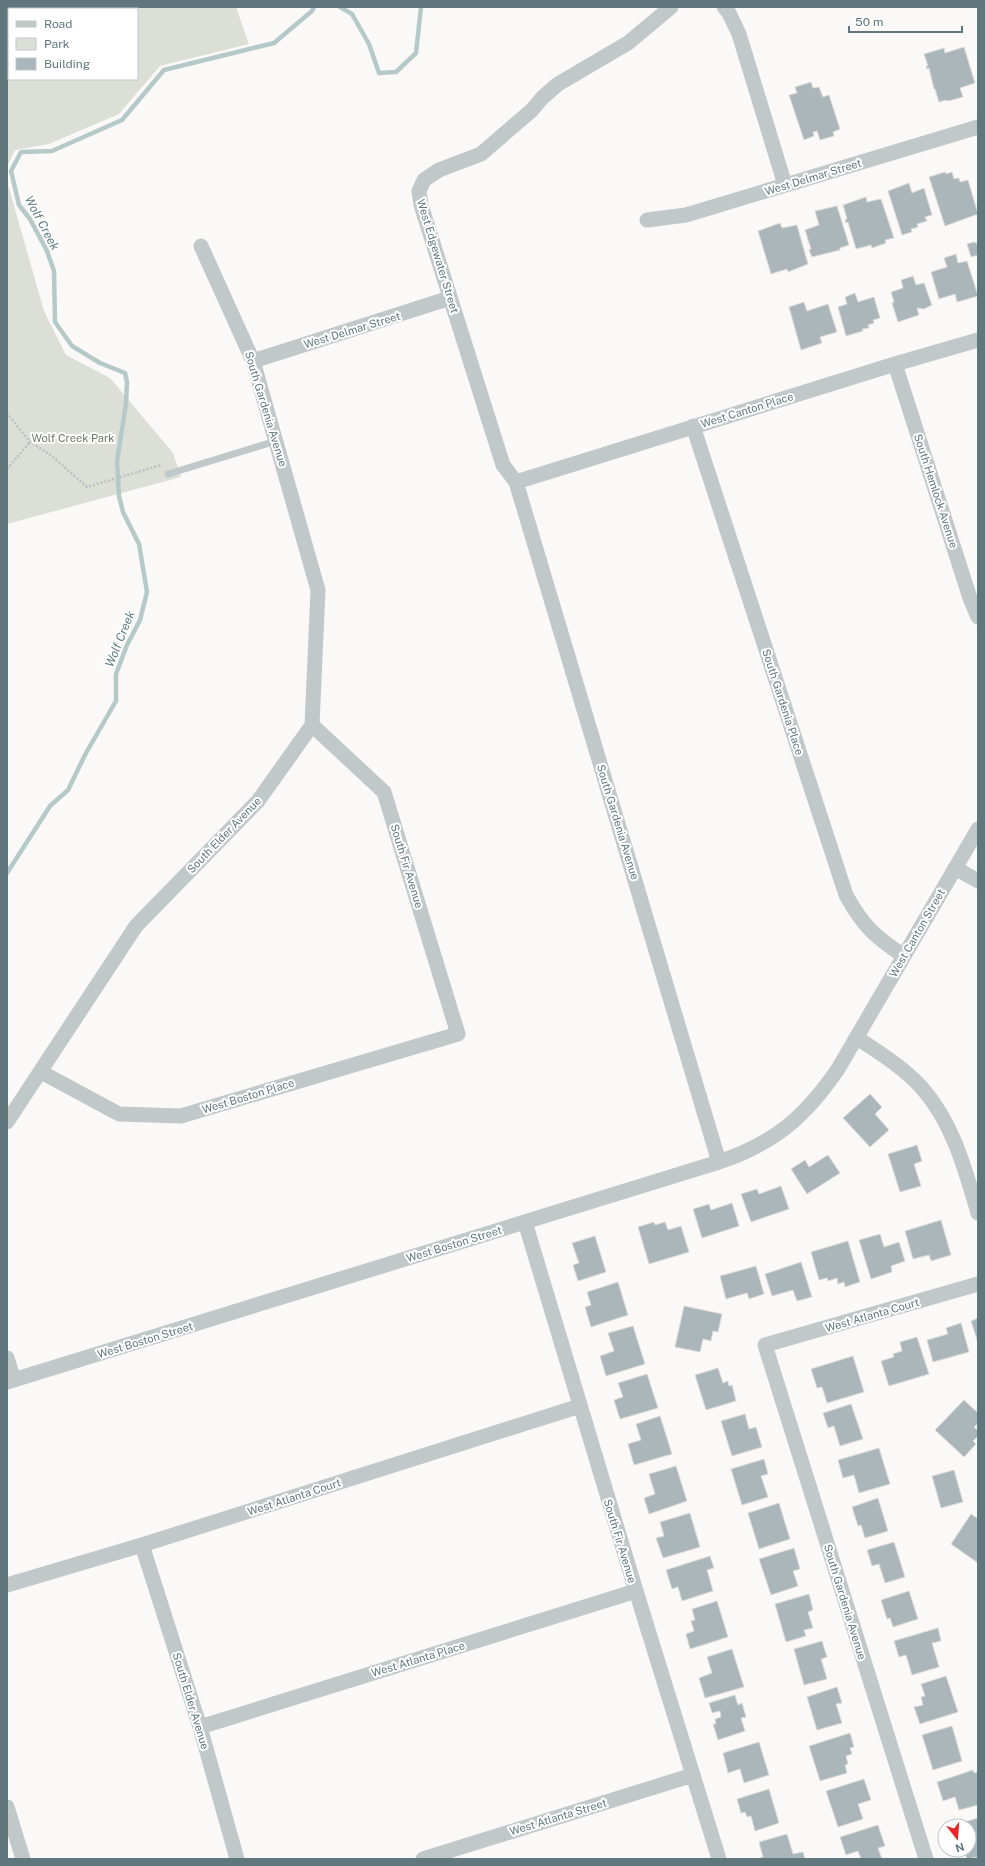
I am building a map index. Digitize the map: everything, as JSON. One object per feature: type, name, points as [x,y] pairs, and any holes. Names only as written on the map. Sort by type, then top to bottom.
[{"type":"street","name":"West Edgewater Street","points":[[516,482],[503,465],[421,205],[419,191],[424,180],[440,170],[481,154],[532,110],[542,98],[558,84],[628,43],[671,7]]},
{"type":"street","points":[[724,7],[729,13],[739,34],[785,185]]},
{"type":"street","name":"West Delmar Street","points":[[647,220],[686,215],[978,127]]},
{"type":"street","name":"South Gardenia Avenue","points":[[201,246],[253,361],[318,590],[312,725]]},
{"type":"street","name":"West Delmar Street","points":[[253,361],[450,298]]},
{"type":"street","name":"West Canton Place","points":[[516,482],[693,426],[978,340]]},
{"type":"street","name":"South Hemlock Avenue","points":[[895,364],[970,598],[978,617]]},
{"type":"street","name":"South Gardenia Place","points":[[693,426],[846,895],[858,917],[869,931],[904,956]]},
{"type":"street","name":"South Gardenia Avenue","points":[[516,482],[719,1162]]},
{"type":"street","name":"South Fir Avenue","points":[[312,725],[384,792],[458,1034]]},
{"type":"street","name":"South Elder Avenue","points":[[7,1122],[136,926],[258,802],[312,725]]},
{"type":"street","name":"West Canton Street","points":[[857,1038],[978,829]]},
{"type":"street","points":[[955,868],[978,881]]},
{"type":"street","name":"West Boston Place","points":[[41,1072],[119,1114],[181,1116],[458,1034]]},
{"type":"street","points":[[857,1038],[902,1069],[922,1088],[938,1110],[954,1139],[978,1213]]},
{"type":"street","name":"West Boston Street","points":[[10,1381],[745,1153],[762,1144],[802,1114],[820,1096],[857,1038]]},
{"type":"street","name":"South Fir Avenue","points":[[525,1222],[636,1591],[719,1859]]},
{"type":"street","name":"West Atlanta Court","points":[[765,1345],[978,1284]]},
{"type":"street","name":"South Gardenia Avenue","points":[[765,1345],[926,1859]]},
{"type":"street","points":[[7,1358],[10,1381]]},
{"type":"street","name":"West Atlanta Court","points":[[7,1585],[142,1545],[580,1406]]},
{"type":"street","name":"South Elder Avenue","points":[[142,1545],[200,1727],[237,1859]]},
{"type":"street","name":"West Atlanta Place","points":[[200,1727],[636,1591]]},
{"type":"street","name":"West Atlanta Street","points":[[423,1859],[453,1855],[693,1775]]},
{"type":"street","points":[[7,1807],[23,1859]]},
{"type":"lane","points":[[168,474],[276,440]]},
{"type":"path","points":[[7,413],[30,442],[52,456],[87,487],[151,468]]},
{"type":"path","points":[[7,469],[30,442]]},
{"type":"green space","points":[[236,7],[249,44],[160,66],[119,114],[49,144],[15,150],[7,167],[7,48],[8,80],[138,80],[138,8],[100,8]]},
{"type":"green space","name":"Wolf Creek Park","points":[[7,181],[44,311],[66,355],[110,378],[173,453],[181,477],[7,524]]},
{"type":"building","points":[[964,47],[975,83],[960,88],[963,97],[939,102],[929,68],[927,69],[926,66],[928,66],[924,54],[944,48],[945,53]]},
{"type":"building","points":[[811,82],[813,88],[819,87],[823,97],[829,95],[840,129],[833,132],[834,136],[820,140],[817,131],[813,132],[814,136],[804,140],[789,95],[797,93],[795,87]]},
{"type":"building","points":[[945,172],[946,174],[952,172],[954,179],[959,178],[960,182],[968,180],[978,214],[945,226],[929,177]]},
{"type":"building","points":[[909,183],[912,193],[924,188],[932,215],[925,217],[927,221],[917,224],[918,227],[911,229],[912,232],[902,235],[888,191]]},
{"type":"building","points":[[866,197],[867,202],[881,199],[894,238],[885,240],[886,243],[872,248],[871,245],[856,249],[848,222],[846,223],[845,220],[847,219],[843,205]]},
{"type":"building","points":[[837,206],[849,245],[840,248],[840,250],[812,257],[805,230],[819,225],[815,211]]},
{"type":"building","points":[[780,223],[782,228],[797,225],[808,264],[788,272],[787,269],[771,274],[758,231]]},
{"type":"building","points":[[974,242],[978,244],[978,255],[971,257],[967,244]]},
{"type":"building","points":[[956,254],[958,263],[967,261],[978,296],[957,302],[955,294],[939,299],[931,272],[947,267],[944,258]]},
{"type":"building","points":[[913,276],[916,285],[924,283],[932,305],[924,309],[917,308],[919,315],[898,322],[892,303],[894,302],[891,292],[903,288],[901,280]]},
{"type":"building","points":[[855,293],[858,302],[874,297],[880,318],[873,320],[874,323],[868,325],[869,328],[862,329],[863,331],[846,336],[838,307],[847,304],[845,297]]},
{"type":"building","points":[[804,302],[807,311],[828,304],[837,332],[820,337],[822,343],[801,350],[789,307]]},
{"type":"building","points":[[870,1094],[882,1107],[875,1114],[889,1130],[870,1147],[843,1118]]},
{"type":"building","points":[[917,1145],[922,1161],[914,1164],[921,1186],[900,1192],[888,1154]]},
{"type":"building","points":[[828,1155],[840,1173],[807,1194],[791,1169],[805,1160],[809,1167]]},
{"type":"building","points":[[781,1186],[789,1209],[751,1222],[741,1194],[757,1189],[759,1194]]},
{"type":"building","points":[[732,1203],[739,1226],[702,1238],[693,1209],[709,1204],[711,1210]]},
{"type":"building","points":[[941,1220],[951,1255],[931,1261],[929,1255],[913,1259],[905,1231]]},
{"type":"building","points":[[654,1222],[655,1225],[665,1222],[668,1230],[681,1226],[689,1252],[649,1264],[638,1227]]},
{"type":"building","points":[[880,1234],[884,1247],[899,1242],[905,1261],[891,1266],[892,1272],[871,1279],[859,1240]]},
{"type":"building","points":[[595,1236],[606,1272],[578,1281],[573,1265],[579,1263],[572,1243]]},
{"type":"building","points":[[848,1241],[860,1282],[845,1287],[844,1282],[838,1284],[837,1278],[828,1281],[827,1278],[819,1280],[811,1252]]},
{"type":"building","points":[[801,1262],[812,1297],[797,1301],[793,1290],[772,1296],[765,1274]]},
{"type":"building","points":[[756,1266],[764,1294],[749,1299],[747,1293],[726,1299],[720,1276]]},
{"type":"building","points":[[618,1282],[628,1315],[591,1327],[585,1307],[591,1305],[587,1292]]},
{"type":"building","points":[[684,1306],[722,1314],[718,1332],[713,1331],[711,1341],[703,1339],[700,1352],[675,1347]]},
{"type":"building","points":[[978,1318],[978,1343],[971,1321]]},
{"type":"building","points":[[961,1323],[969,1352],[933,1362],[927,1340],[948,1334],[946,1328]]},
{"type":"building","points":[[633,1326],[645,1364],[606,1376],[600,1356],[614,1351],[608,1333]]},
{"type":"building","points":[[917,1337],[929,1374],[889,1386],[881,1361],[894,1357],[893,1354],[902,1351],[900,1342]]},
{"type":"building","points":[[853,1356],[864,1392],[827,1403],[822,1387],[817,1388],[811,1369]]},
{"type":"building","points":[[718,1368],[723,1383],[728,1381],[729,1386],[732,1385],[736,1401],[706,1410],[695,1375]]},
{"type":"building","points":[[647,1374],[658,1408],[620,1419],[614,1400],[623,1397],[618,1383]]},
{"type":"building","points":[[964,1400],[978,1413],[978,1423],[974,1427],[978,1431],[978,1436],[973,1441],[976,1444],[964,1457],[935,1430]]},
{"type":"building","points":[[851,1404],[863,1439],[840,1446],[834,1426],[828,1428],[823,1413]]},
{"type":"building","points":[[745,1414],[749,1429],[756,1427],[762,1447],[732,1456],[721,1421]]},
{"type":"building","points":[[660,1416],[672,1454],[634,1465],[628,1444],[641,1440],[636,1424]]},
{"type":"building","points":[[879,1448],[890,1484],[859,1493],[854,1475],[843,1478],[838,1460]]},
{"type":"building","points":[[764,1459],[768,1474],[761,1476],[768,1497],[742,1505],[731,1469]]},
{"type":"building","points":[[676,1466],[687,1501],[649,1514],[644,1498],[655,1494],[649,1474]]},
{"type":"building","points":[[954,1470],[963,1502],[941,1508],[932,1476]]},
{"type":"building","points":[[878,1498],[888,1531],[865,1538],[861,1525],[858,1526],[852,1507]]},
{"type":"building","points":[[779,1503],[790,1539],[759,1549],[748,1513]]},
{"type":"building","points":[[690,1513],[700,1547],[663,1558],[656,1538],[664,1536],[660,1522]]},
{"type":"building","points":[[971,1514],[978,1519],[978,1563],[951,1544]]},
{"type":"building","points":[[894,1542],[905,1577],[885,1583],[879,1564],[872,1566],[867,1550]]},
{"type":"building","points":[[794,1548],[800,1569],[793,1571],[798,1586],[771,1595],[759,1559]]},
{"type":"building","points":[[710,1556],[714,1568],[707,1570],[713,1591],[682,1601],[678,1587],[672,1589],[666,1570]]},
{"type":"building","points":[[909,1591],[918,1619],[893,1627],[890,1618],[887,1619],[881,1600]]},
{"type":"building","points":[[809,1594],[813,1610],[808,1612],[813,1628],[804,1630],[806,1636],[786,1642],[775,1604]]},
{"type":"building","points":[[717,1601],[728,1637],[690,1649],[686,1634],[694,1631],[691,1621],[695,1620],[692,1609]]},
{"type":"building","points":[[938,1628],[941,1641],[932,1643],[939,1667],[912,1675],[906,1655],[899,1657],[894,1641]]},
{"type":"building","points":[[822,1641],[827,1657],[821,1659],[827,1679],[804,1685],[794,1649]]},
{"type":"building","points":[[732,1649],[744,1687],[705,1698],[699,1678],[712,1673],[707,1657]]},
{"type":"building","points":[[946,1676],[958,1712],[920,1724],[914,1707],[923,1705],[921,1697],[925,1696],[921,1684]]},
{"type":"building","points":[[837,1687],[842,1703],[836,1704],[842,1723],[817,1730],[807,1697]]},
{"type":"building","points":[[735,1695],[738,1705],[742,1703],[746,1717],[741,1718],[745,1731],[718,1740],[713,1724],[716,1724],[715,1719],[721,1717],[720,1711],[712,1713],[709,1703]]},
{"type":"building","points":[[952,1726],[962,1761],[933,1770],[922,1735]]},
{"type":"building","points":[[850,1733],[854,1747],[850,1748],[852,1754],[846,1756],[848,1764],[845,1765],[847,1773],[820,1781],[809,1746]]},
{"type":"building","points":[[759,1742],[769,1775],[744,1783],[740,1769],[728,1773],[723,1753]]},
{"type":"building","points":[[973,1770],[974,1773],[978,1772],[978,1805],[959,1810],[955,1797],[943,1801],[937,1782]]},
{"type":"building","points":[[864,1779],[871,1800],[858,1804],[863,1819],[838,1827],[826,1791]]},
{"type":"building","points":[[769,1789],[779,1823],[755,1831],[751,1816],[747,1817],[745,1812],[741,1813],[737,1799]]},
{"type":"building","points":[[977,1818],[978,1818],[977,1857]]},
{"type":"building","points":[[878,1825],[885,1846],[878,1848],[882,1859],[861,1859],[858,1851],[846,1855],[840,1837]]},
{"type":"building","points":[[787,1834],[793,1854],[803,1852],[805,1859],[757,1859],[763,1857],[759,1842]]},
{"type":"waterway","name":"Wolf Creek","points":[[7,873],[50,806],[68,790],[86,753],[116,701],[116,674],[127,645],[140,620],[147,592],[139,544],[123,512],[119,496],[117,461],[126,404],[127,382],[125,373],[100,363],[72,346],[55,322],[54,271],[47,251],[30,219],[19,205],[11,171],[21,152],[52,151],[122,120],[164,70],[274,43],[312,11],[314,7]]},
{"type":"waterway","name":"Wolf Creek","points":[[340,7],[352,14],[369,44],[379,73],[396,72],[416,53],[421,7]]}]
